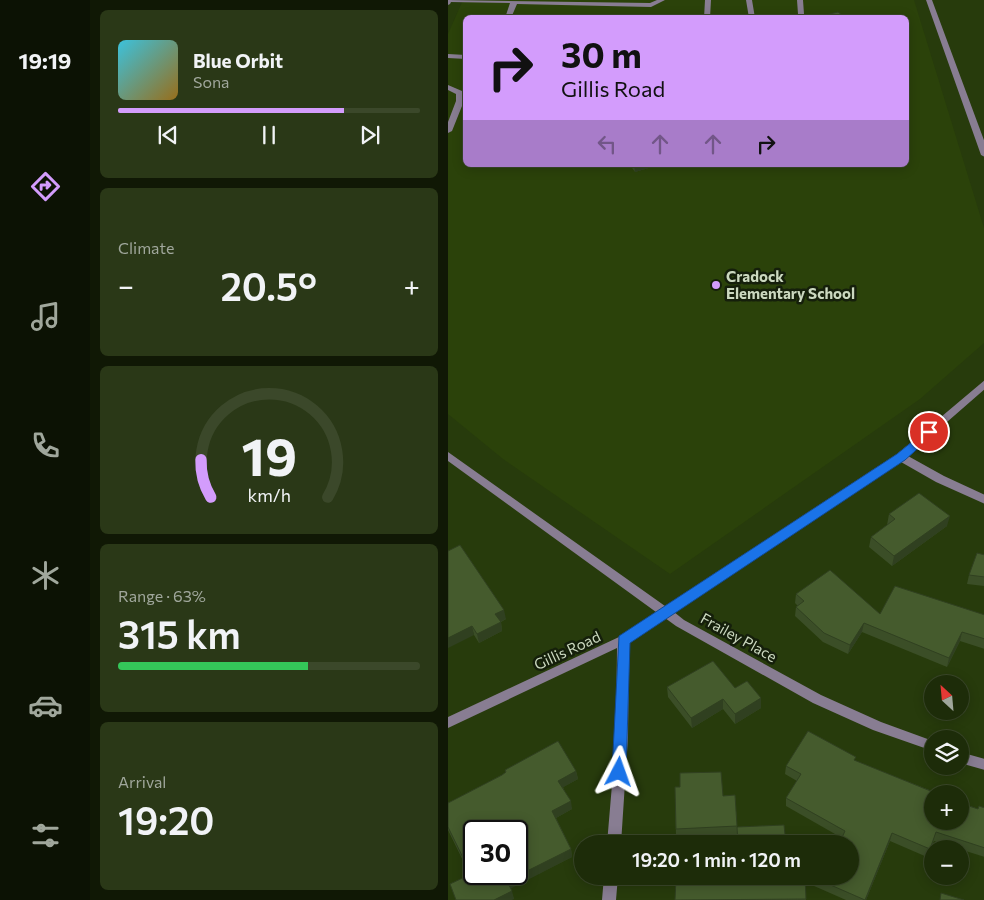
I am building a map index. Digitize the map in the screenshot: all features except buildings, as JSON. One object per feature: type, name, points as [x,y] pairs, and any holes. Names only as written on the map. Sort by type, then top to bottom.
[{"type":"street","points":[[448,1],[652,5],[662,0]]},
{"type":"street","points":[[707,15],[708,0]]},
{"type":"street","points":[[749,0],[752,15]]},
{"type":"street","points":[[800,0],[801,15]]},
{"type":"street","points":[[929,0],[984,155]]},
{"type":"street","points":[[509,15],[514,2]]},
{"type":"street","points":[[448,56],[463,56]]},
{"type":"street","points":[[448,87],[459,93],[460,101],[448,131]]},
{"type":"street","name":"Gillis Road","points":[[448,723],[623,640],[901,457],[984,383]]},
{"type":"street","name":"Frailey Place","points":[[448,456],[664,612],[817,699],[877,726],[924,743]]},
{"type":"street","points":[[901,457],[940,479],[984,500]]},
{"type":"street","points":[[615,835],[622,737],[623,640]]},
{"type":"street","points":[[969,760],[984,766]]},
{"type":"street","points":[[609,900],[610,885]]},
{"type":"shaded area","name":"Cradock Elementary School","points":[[463,0],[914,0],[984,228],[984,343],[920,399],[670,574],[503,459],[448,414],[448,34]]},
{"type":"place","name":"Cradock Elementary School","points":[[716,285]]},
{"type":"route","points":[[619,772],[622,737],[623,640],[901,457],[929,432]]}]
